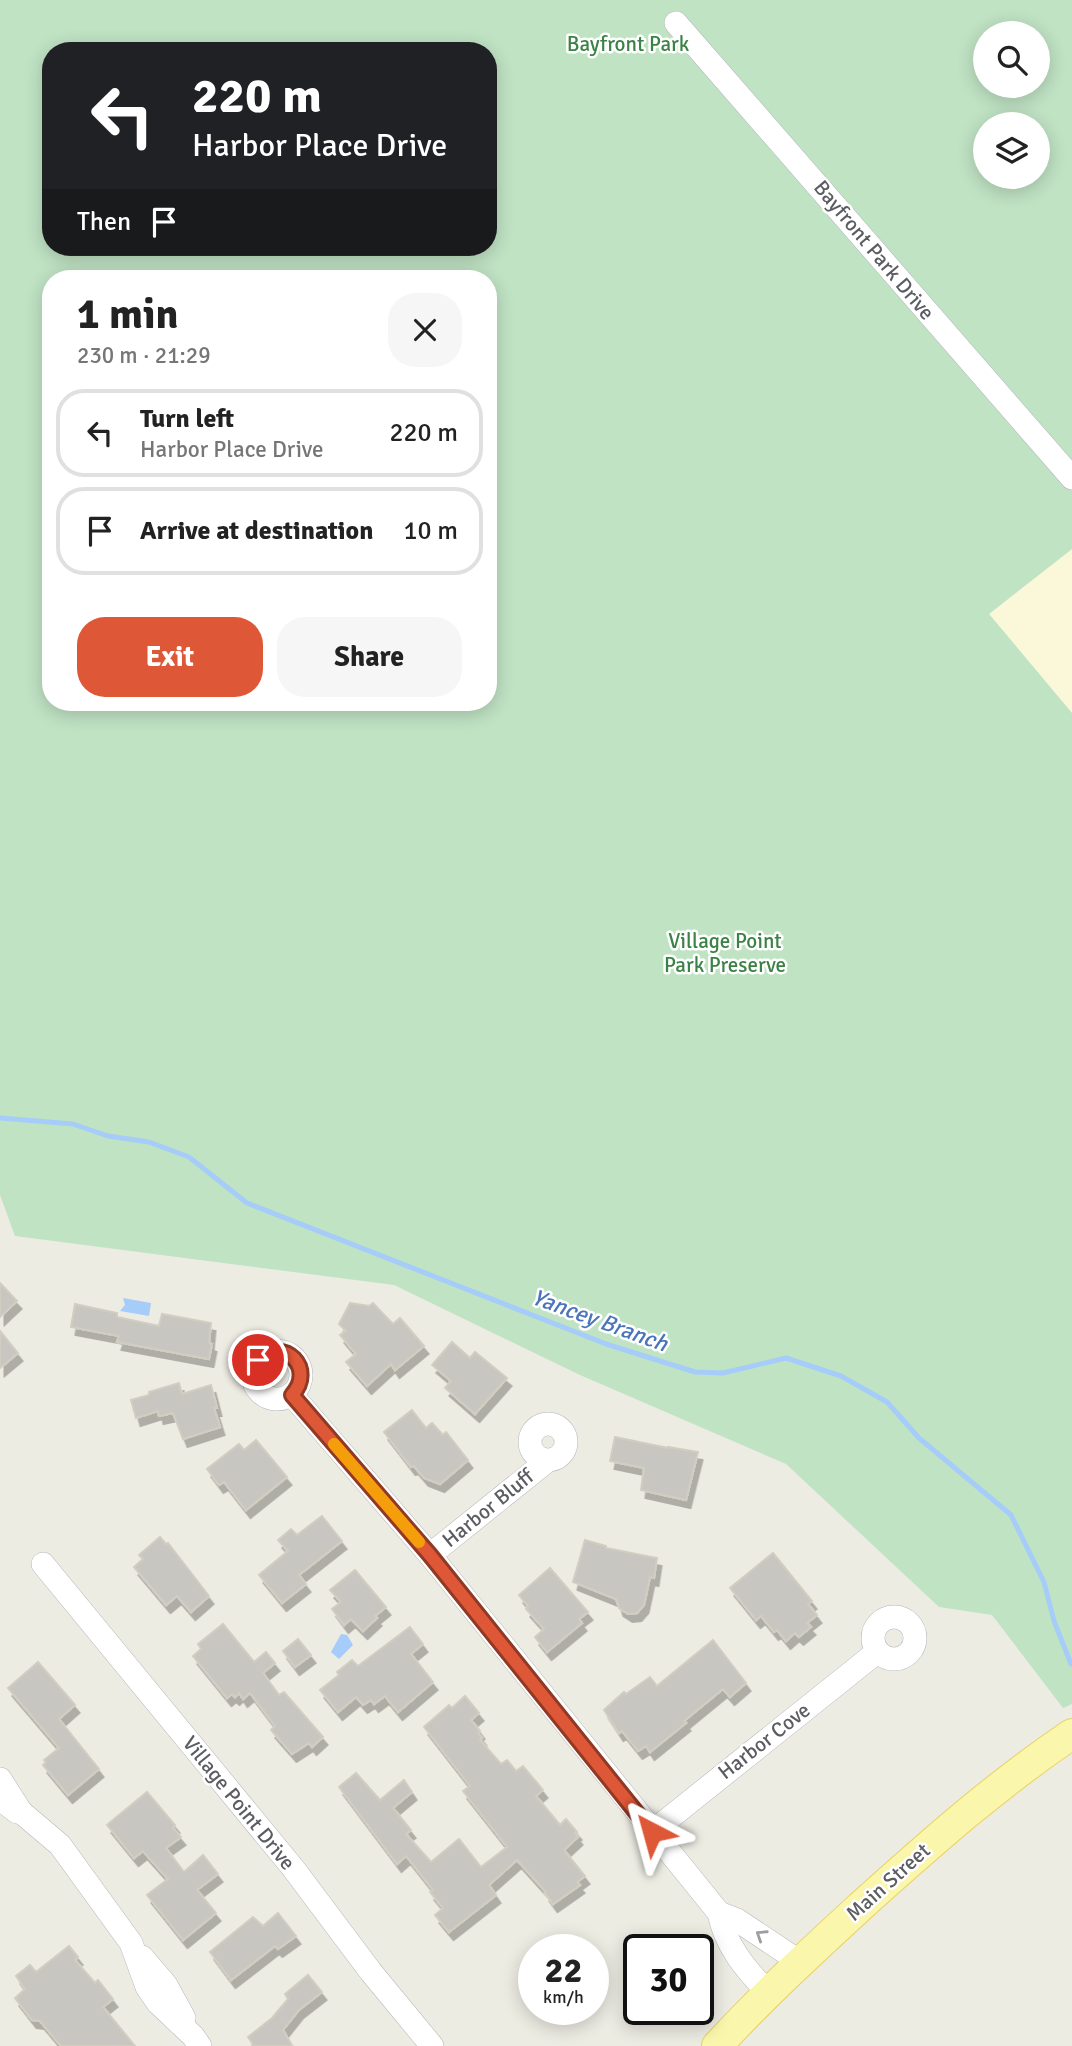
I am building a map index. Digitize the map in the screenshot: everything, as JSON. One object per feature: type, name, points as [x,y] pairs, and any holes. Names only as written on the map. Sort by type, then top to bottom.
[{"type":"main road","name":"Main Street","points":[[717,2046],[768,1992],[950,1825],[1010,1777],[1072,1734]]},
{"type":"street","name":"Bayfront Park Drive","points":[[676,23],[1072,478]]},
{"type":"street","points":[[292,1395],[430,1555],[719,1913],[723,1933],[751,1974],[768,1992]]},
{"type":"street","name":"Harbor Bluff","points":[[430,1555],[547,1461]]},
{"type":"street","name":"Village Point Drive","points":[[43,1564],[293,1868],[371,1972],[432,2046]]},
{"type":"street","name":"Harbor Cove","points":[[652,1832],[877,1651]]},
{"type":"street","points":[[0,1779],[21,1812],[60,1845],[131,1943],[148,1987],[158,2003],[197,2041]]},
{"type":"street","points":[[0,1799],[17,1812],[21,1812]]},
{"type":"street","points":[[719,1913],[737,1920],[800,1962]]},
{"type":"shaded area","points":[[1072,549],[1072,713],[989,614]]},
{"type":"green space","name":"Village Point Park Preserve","points":[[0,0],[1072,0],[1072,549],[989,614],[1072,713],[1072,1704],[1063,1708],[992,1615],[939,1607],[786,1464],[580,1375],[394,1285],[15,1236],[0,1195]]},
{"type":"water","points":[[123,1298],[151,1303],[149,1316],[120,1311],[125,1305]]},
{"type":"water","points":[[341,1634],[347,1635],[353,1645],[339,1659],[331,1652]]},
{"type":"building","points":[[0,1283],[17,1301],[0,1317]]},
{"type":"building","points":[[350,1303],[369,1306],[373,1303],[393,1324],[400,1318],[424,1346],[395,1370],[391,1364],[367,1386],[346,1362],[356,1354],[340,1335],[346,1331],[339,1324]]},
{"type":"building","points":[[75,1304],[159,1326],[162,1314],[211,1323],[209,1343],[212,1344],[209,1359],[117,1342],[119,1336],[71,1327]]},
{"type":"building","points":[[0,1331],[18,1353],[0,1368]]},
{"type":"building","points":[[452,1342],[470,1358],[475,1352],[507,1378],[475,1414],[445,1388],[451,1381],[432,1365]]},
{"type":"building","points":[[179,1383],[182,1394],[211,1385],[220,1427],[183,1439],[173,1413],[159,1416],[158,1411],[136,1418],[131,1400]]},
{"type":"building","points":[[412,1410],[426,1428],[432,1423],[443,1435],[446,1432],[468,1460],[440,1484],[424,1478],[414,1466],[411,1467],[384,1432]]},
{"type":"building","points":[[615,1437],[698,1452],[686,1500],[641,1490],[644,1468],[610,1461]]},
{"type":"building","points":[[256,1440],[287,1477],[246,1510],[224,1482],[219,1485],[207,1469],[239,1444],[244,1450]]},
{"type":"building","points":[[322,1516],[342,1541],[299,1575],[306,1584],[282,1603],[259,1575],[288,1551],[278,1540],[291,1529],[297,1535]]},
{"type":"building","points":[[160,1537],[168,1543],[209,1596],[191,1612],[177,1596],[166,1605],[134,1567],[143,1559],[139,1555]]},
{"type":"building","points":[[585,1540],[606,1548],[657,1558],[654,1578],[650,1577],[644,1605],[637,1613],[628,1614],[619,1608],[616,1599],[573,1582]]},
{"type":"building","points":[[773,1553],[812,1601],[808,1604],[817,1615],[807,1623],[811,1627],[799,1637],[795,1633],[786,1641],[777,1630],[774,1632],[761,1616],[756,1620],[730,1588]]},
{"type":"building","points":[[550,1568],[588,1612],[579,1619],[582,1623],[547,1652],[535,1637],[544,1629],[526,1609],[528,1606],[519,1595]]},
{"type":"building","points":[[355,1570],[386,1607],[363,1631],[351,1619],[344,1625],[332,1609],[341,1602],[330,1590]]},
{"type":"building","points":[[223,1624],[254,1662],[266,1652],[275,1663],[263,1673],[279,1695],[284,1692],[323,1737],[312,1747],[309,1743],[292,1754],[271,1730],[275,1726],[250,1693],[243,1699],[239,1693],[235,1697],[232,1694],[227,1698],[193,1656],[201,1649],[198,1644]]},
{"type":"building","points":[[410,1627],[423,1644],[411,1654],[433,1682],[398,1712],[385,1696],[374,1704],[371,1700],[363,1705],[356,1697],[338,1712],[320,1690],[352,1660],[358,1666]]},
{"type":"building","points":[[298,1639],[311,1655],[295,1667],[283,1651]]},
{"type":"building","points":[[713,1640],[746,1683],[730,1697],[723,1689],[650,1752],[646,1746],[638,1751],[622,1731],[619,1733],[604,1710],[624,1692],[626,1694],[650,1677],[657,1686]]},
{"type":"building","points":[[38,1662],[75,1705],[59,1719],[99,1769],[68,1795],[43,1765],[46,1762],[44,1760],[59,1748],[8,1688]]},
{"type":"building","points":[[465,1696],[479,1713],[471,1720],[480,1731],[480,1740],[501,1764],[507,1760],[516,1771],[523,1766],[543,1790],[536,1796],[560,1825],[566,1819],[577,1832],[575,1833],[578,1837],[564,1850],[585,1876],[577,1882],[580,1885],[553,1904],[546,1892],[517,1860],[489,1885],[496,1895],[449,1932],[435,1915],[443,1908],[430,1892],[433,1890],[406,1856],[397,1864],[339,1787],[356,1773],[380,1800],[404,1780],[412,1792],[393,1808],[411,1830],[406,1834],[431,1862],[459,1839],[481,1867],[507,1847],[463,1791],[470,1786],[424,1727],[449,1705],[452,1708]]},
{"type":"building","points":[[147,1792],[175,1825],[173,1828],[181,1837],[166,1848],[184,1872],[203,1855],[218,1874],[197,1890],[216,1913],[183,1940],[147,1895],[168,1879],[143,1851],[134,1858],[107,1825]]},
{"type":"building","points":[[278,1913],[296,1936],[278,1949],[275,1946],[231,1980],[210,1952],[253,1917],[263,1926]]},
{"type":"building","points":[[69,1946],[78,1957],[75,1960],[95,1983],[98,1980],[113,1999],[103,2007],[135,2046],[61,2046],[40,2021],[32,2020],[15,1998],[25,1989],[16,1976],[30,1965],[36,1972]]},
{"type":"building","points":[[308,1975],[322,1992],[299,2010],[283,2030],[292,2046],[254,2046],[248,2037],[272,2018],[288,1999],[285,1994]]},
{"type":"waterway","name":"Yancey Branch","points":[[0,1118],[73,1124],[108,1136],[149,1142],[189,1157],[247,1203],[606,1344],[695,1372],[723,1373],[786,1358],[841,1376],[887,1402],[919,1438],[1011,1515],[1044,1582],[1054,1621],[1071,1664]]},
{"type":"slow traffic","points":[[334,1444],[419,1542]]},
{"type":"route","points":[[258,1360],[264,1355],[280,1351],[288,1353],[294,1359],[299,1365],[301,1381],[292,1395],[430,1555],[652,1832]]},
{"type":"park label","name":"Bayfront Park","points":[[628,44]]}]
